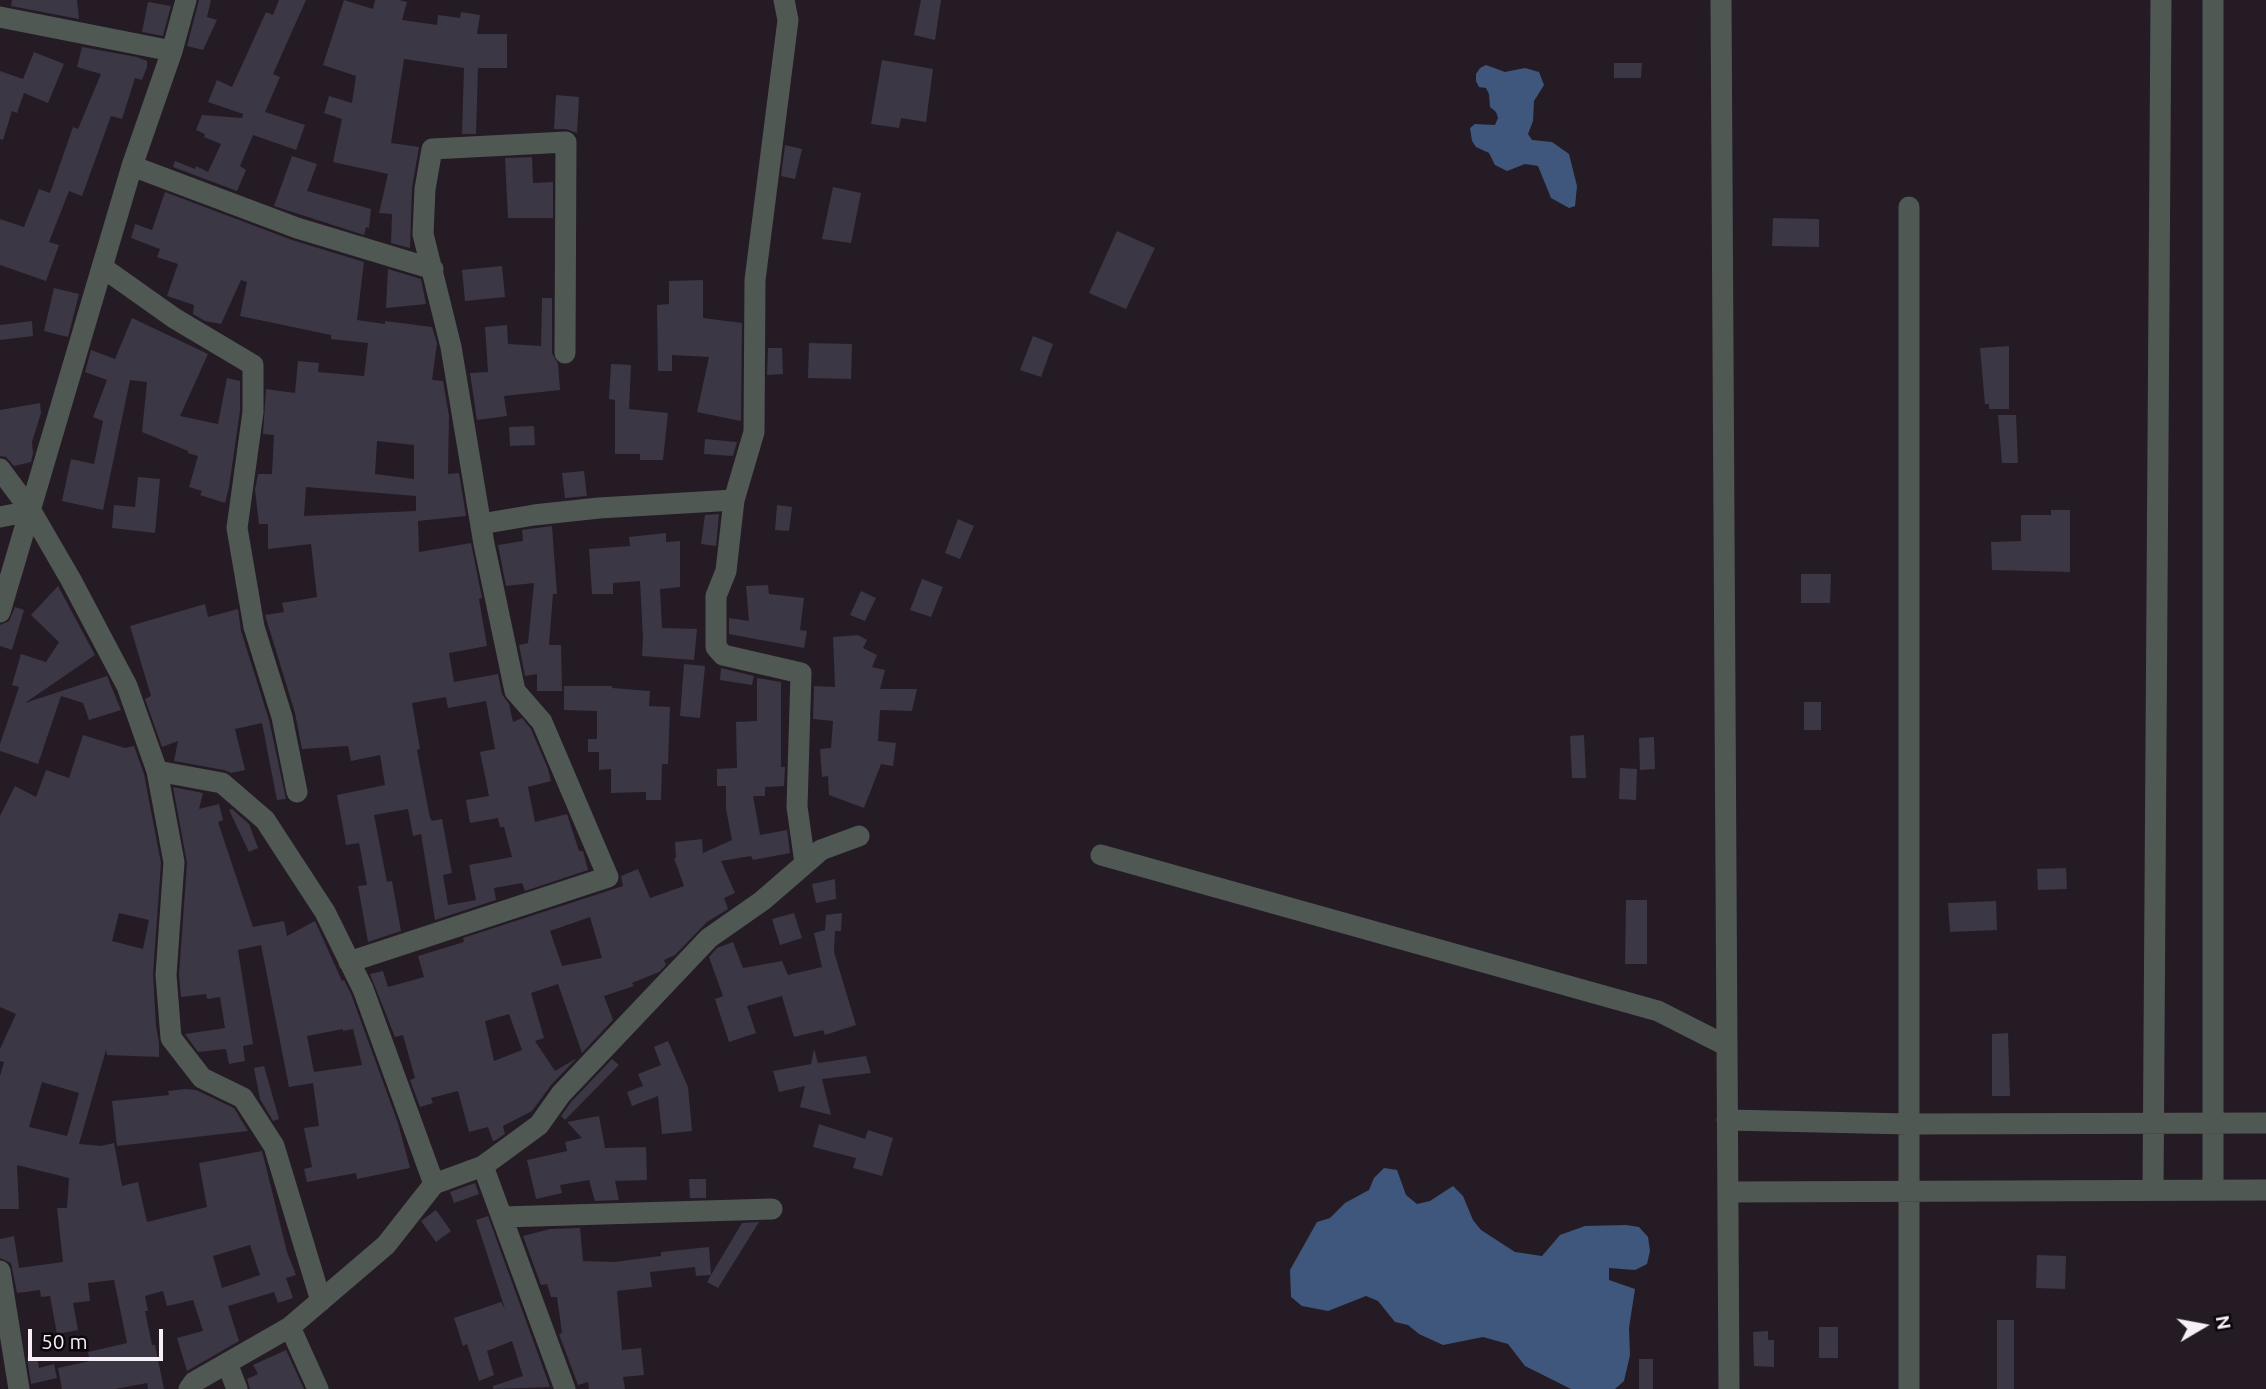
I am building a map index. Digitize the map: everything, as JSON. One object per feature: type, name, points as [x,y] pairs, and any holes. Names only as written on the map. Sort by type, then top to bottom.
[{"type":"street","points":[[0,612],[132,166],[172,51],[186,0]]},
{"type":"street","points":[[784,0],[788,20],[755,280],[754,432],[734,500],[726,572],[716,596],[716,647],[723,655],[801,673],[797,807],[805,863]]},
{"type":"street","points":[[1721,0],[1729,1389]]},
{"type":"street","points":[[2153,1191],[2161,0]]},
{"type":"street","points":[[2213,0],[2213,1190]]},
{"type":"street","points":[[0,17],[172,51]]},
{"type":"street","points":[[349,962],[608,877],[542,722],[515,691],[481,524],[451,347],[423,234],[425,189],[432,149],[566,142],[565,354]]},
{"type":"street","points":[[132,166],[298,228],[433,269]]},
{"type":"street","points":[[1909,207],[1909,1389]]},
{"type":"street","points":[[102,267],[174,318],[253,365],[253,412],[237,528],[254,627],[282,717],[297,793]]},
{"type":"street","points":[[0,468],[31,511],[127,686],[157,771],[174,862],[166,975],[171,1038],[202,1078],[243,1098],[274,1146],[321,1301]]},
{"type":"street","points":[[481,524],[511,517],[734,500]]},
{"type":"street","points":[[0,517],[31,511]]},
{"type":"street","points":[[157,771],[222,783],[265,820],[325,912],[363,989],[434,1184]]},
{"type":"street","points":[[190,1389],[194,1382],[290,1327],[321,1301],[386,1245],[434,1184],[483,1166],[539,1125],[561,1094],[709,937],[762,901],[821,850],[859,836]]},
{"type":"street","points":[[1101,855],[1658,1011],[1727,1046]]},
{"type":"street","points":[[1727,1120],[1909,1124],[2266,1123]]},
{"type":"street","points":[[483,1166],[565,1389]]},
{"type":"street","points":[[1727,1192],[2266,1190]]},
{"type":"street","points":[[502,1217],[772,1209]]},
{"type":"street","points":[[0,1271],[19,1389]]},
{"type":"street","points":[[290,1327],[318,1389]]},
{"type":"street","points":[[228,1363],[237,1389]]},
{"type":"water","points":[[1486,65],[1505,72],[1525,68],[1539,72],[1544,85],[1534,101],[1533,121],[1528,134],[1532,140],[1552,142],[1569,154],[1577,186],[1575,206],[1569,208],[1551,198],[1538,166],[1525,164],[1507,171],[1495,165],[1489,153],[1476,147],[1472,141],[1470,128],[1475,124],[1495,125],[1498,118],[1490,107],[1486,88],[1479,87],[1476,81],[1476,74]]},
{"type":"water","points":[[1384,1168],[1397,1170],[1406,1195],[1417,1204],[1430,1201],[1453,1186],[1463,1196],[1473,1220],[1481,1230],[1515,1252],[1542,1256],[1560,1235],[1585,1226],[1639,1227],[1648,1237],[1650,1251],[1647,1264],[1635,1270],[1609,1268],[1609,1280],[1635,1289],[1629,1328],[1630,1355],[1624,1381],[1615,1389],[1571,1389],[1525,1366],[1508,1344],[1483,1337],[1443,1345],[1419,1334],[1408,1325],[1395,1322],[1378,1301],[1366,1296],[1328,1311],[1302,1306],[1291,1297],[1290,1270],[1317,1222],[1330,1218],[1345,1203],[1369,1190],[1374,1178]]},
{"type":"building","points":[[12,0],[77,0],[79,19],[11,6]]},
{"type":"building","points":[[199,0],[211,0],[207,17],[217,20],[203,50],[187,46]]},
{"type":"building","points":[[279,0],[306,0],[273,74],[280,77],[265,112],[305,125],[296,150],[253,135],[240,166],[246,170],[237,191],[173,167],[175,161],[208,172],[221,144],[204,137],[205,134],[196,130],[202,115],[242,118],[243,114],[208,102],[217,80],[232,87],[266,12],[273,15]]},
{"type":"building","points":[[344,0],[373,9],[375,0],[407,2],[402,20],[437,25],[438,15],[460,18],[461,12],[480,15],[477,34],[507,34],[507,68],[478,68],[476,134],[462,134],[464,68],[404,59],[391,143],[419,147],[412,188],[410,248],[391,243],[392,214],[379,213],[388,174],[333,162],[342,119],[324,113],[329,96],[352,103],[356,76],[323,65]]},
{"type":"building","points":[[921,0],[941,0],[935,40],[914,35]]},
{"type":"building","points":[[148,2],[171,6],[163,36],[142,32]]},
{"type":"building","points":[[82,47],[137,57],[147,61],[147,67],[142,80],[135,78],[122,119],[111,116],[82,196],[69,191],[49,242],[59,245],[46,281],[0,265],[0,219],[24,227],[39,189],[50,193],[73,127],[78,129],[101,74],[77,67]]},
{"type":"building","points":[[34,52],[64,64],[48,103],[24,93],[17,113],[12,111],[3,140],[0,139],[0,71],[23,79]]},
{"type":"building","points":[[882,60],[933,69],[926,122],[901,118],[899,128],[871,124]]},
{"type":"building","points":[[1614,63],[1642,63],[1641,78],[1614,78]]},
{"type":"building","points":[[556,95],[579,97],[577,133],[554,129]]},
{"type":"building","points":[[785,145],[802,149],[795,179],[781,176]]},
{"type":"building","points":[[292,156],[317,164],[307,191],[371,209],[369,228],[366,227],[364,235],[274,206]]},
{"type":"building","points":[[532,157],[533,183],[553,182],[553,218],[508,218],[505,158]]},
{"type":"building","points":[[833,187],[861,193],[851,243],[822,239]]},
{"type":"building","points":[[165,192],[292,240],[364,262],[357,320],[432,327],[437,343],[432,380],[443,381],[449,416],[448,474],[459,473],[466,516],[418,521],[419,552],[471,543],[482,598],[479,599],[487,646],[449,653],[454,682],[498,674],[502,694],[509,704],[513,722],[522,718],[531,729],[551,781],[528,787],[535,822],[567,814],[588,870],[525,891],[522,883],[494,888],[496,900],[435,920],[421,834],[413,836],[408,809],[374,815],[387,882],[392,881],[401,931],[368,942],[358,886],[367,885],[359,843],[346,845],[337,795],[385,785],[380,755],[351,761],[348,746],[302,749],[295,713],[265,615],[284,612],[282,603],[317,597],[311,544],[268,549],[268,524],[259,524],[255,490],[258,474],[272,474],[274,435],[263,434],[266,389],[295,393],[298,361],[319,363],[318,372],[364,376],[368,343],[331,339],[331,335],[240,316],[247,282],[241,280],[221,324],[205,321],[193,314],[194,305],[167,296],[178,264],[157,257],[160,249],[131,238],[135,224],[152,230]],"holes":[[[377,441],[414,445],[414,479],[375,474]],[[306,487],[416,496],[416,511],[304,516]],[[446,697],[448,708],[486,701],[495,749],[480,752],[489,796],[466,800],[470,823],[498,818],[500,827],[504,827],[512,857],[469,865],[476,900],[448,905],[443,875],[452,873],[442,819],[432,821],[430,818],[417,750],[420,749],[412,703]]]},
{"type":"building","points":[[1773,218],[1819,219],[1819,247],[1772,246]]},
{"type":"building","points":[[1117,231],[1155,248],[1126,309],[1089,293]]},
{"type":"building","points":[[502,266],[505,297],[465,301],[462,270]]},
{"type":"building","points":[[388,269],[421,279],[426,304],[386,308]]},
{"type":"building","points":[[703,280],[703,318],[742,323],[741,421],[697,412],[709,357],[672,355],[672,371],[658,371],[657,305],[669,304],[669,281]]},
{"type":"building","points":[[54,288],[79,294],[68,337],[44,331]]},
{"type":"building","points":[[542,298],[552,298],[552,353],[558,364],[560,390],[504,396],[507,416],[477,420],[470,373],[488,372],[485,327],[507,325],[508,344],[541,346]]},
{"type":"building","points":[[132,318],[208,354],[180,416],[218,424],[227,378],[240,381],[240,411],[225,503],[200,495],[202,491],[189,487],[198,456],[142,432],[147,382],[130,380],[103,510],[62,501],[71,459],[94,464],[103,421],[93,417],[107,380],[85,372],[91,350],[115,359]]},
{"type":"building","points":[[32,321],[33,336],[0,340],[0,325]]},
{"type":"building","points":[[1033,336],[1053,344],[1041,377],[1020,370]]},
{"type":"building","points":[[809,343],[852,344],[851,379],[808,378]]},
{"type":"building","points":[[2009,346],[2009,409],[1989,409],[1989,404],[1985,404],[1980,348]]},
{"type":"building","points":[[768,348],[782,348],[783,374],[767,375]]},
{"type":"building","points":[[611,364],[631,365],[629,409],[668,413],[663,460],[640,460],[640,454],[615,454],[615,400],[609,399]]},
{"type":"building","points":[[40,403],[41,413],[32,442],[31,462],[14,466],[6,457],[0,456],[0,410]]},
{"type":"building","points":[[1998,415],[2016,415],[2018,463],[2002,463]]},
{"type":"building","points":[[534,426],[535,445],[510,446],[509,427]]},
{"type":"building","points":[[705,439],[737,442],[733,456],[704,454]]},
{"type":"building","points":[[584,471],[587,496],[565,498],[562,473]]},
{"type":"building","points":[[138,477],[160,479],[155,533],[112,528],[114,505],[135,507]]},
{"type":"building","points":[[777,505],[792,507],[789,531],[775,530]]},
{"type":"building","points":[[2051,510],[2070,510],[2070,572],[1992,570],[1991,542],[2021,541],[2021,515],[2051,515]]},
{"type":"building","points":[[719,514],[716,546],[701,544],[705,515]]},
{"type":"building","points":[[958,519],[974,526],[960,559],[945,553]]},
{"type":"building","points":[[552,526],[557,594],[553,594],[549,645],[561,645],[562,691],[537,691],[537,674],[525,676],[519,645],[528,643],[534,583],[506,586],[498,545],[523,541],[522,530]]},
{"type":"building","points":[[666,533],[666,542],[680,541],[680,587],[660,589],[662,628],[697,629],[694,660],[642,656],[640,581],[613,583],[613,594],[592,594],[589,549],[630,546],[629,537]]},
{"type":"building","points":[[1801,574],[1831,574],[1830,603],[1801,603]]},
{"type":"building","points":[[922,579],[943,587],[931,617],[910,610]]},
{"type":"building","points":[[768,585],[769,594],[804,598],[800,630],[807,631],[804,648],[729,634],[729,618],[749,621],[746,586]]},
{"type":"building","points":[[58,586],[95,655],[25,703],[107,676],[121,710],[89,720],[83,703],[61,696],[38,764],[0,751],[0,744],[19,687],[12,685],[21,654],[46,662],[59,642],[31,615]]},
{"type":"building","points":[[861,591],[876,598],[865,621],[850,615]]},
{"type":"building","points":[[205,604],[208,617],[238,609],[241,631],[269,720],[286,799],[277,800],[262,723],[235,729],[245,770],[231,773],[174,761],[178,741],[162,747],[145,699],[151,696],[130,626]]},
{"type":"building","points":[[15,607],[24,610],[12,650],[0,646],[0,625],[9,621]]},
{"type":"building","points":[[858,635],[867,640],[863,648],[877,655],[872,667],[885,670],[880,689],[917,689],[912,711],[880,710],[878,741],[896,743],[893,766],[881,764],[864,808],[829,795],[828,776],[822,777],[820,749],[831,748],[833,721],[813,719],[814,686],[835,687],[833,637]]},
{"type":"building","points":[[684,664],[705,666],[700,718],[680,716]]},
{"type":"building","points":[[721,668],[754,676],[752,685],[720,680]]},
{"type":"building","points":[[757,678],[781,682],[781,767],[785,767],[784,786],[765,787],[765,796],[753,796],[760,835],[787,830],[790,853],[753,860],[751,856],[721,861],[735,893],[724,898],[728,909],[707,922],[675,955],[664,960],[666,965],[659,972],[632,983],[634,986],[604,996],[613,1020],[582,1053],[558,984],[531,993],[544,1038],[535,1041],[555,1071],[577,1058],[551,1085],[532,1111],[503,1126],[505,1134],[493,1141],[488,1127],[469,1132],[458,1091],[431,1098],[433,1103],[420,1107],[410,1080],[415,1078],[403,1035],[395,1037],[370,974],[383,971],[388,987],[424,977],[418,956],[464,942],[463,938],[623,886],[621,876],[638,869],[650,898],[684,886],[674,858],[675,842],[702,839],[703,853],[732,840],[726,809],[726,786],[717,786],[717,769],[737,768],[736,722],[757,721]],"holes":[[[590,917],[602,958],[562,966],[550,931]],[[509,1014],[522,1050],[494,1061],[485,1021]]]},
{"type":"building","points":[[564,686],[612,686],[650,691],[649,706],[670,707],[668,764],[662,764],[661,800],[646,800],[646,792],[611,793],[611,769],[599,770],[599,752],[588,752],[588,739],[597,739],[597,711],[564,710]]},
{"type":"building","points":[[1804,702],[1821,702],[1821,730],[1804,730]]},
{"type":"building","points":[[83,735],[125,748],[134,746],[144,774],[161,863],[153,974],[159,1057],[107,1055],[106,1050],[79,1144],[101,1146],[114,1143],[122,1186],[138,1182],[147,1222],[207,1207],[199,1163],[262,1151],[287,1252],[296,1275],[286,1278],[293,1298],[278,1303],[274,1292],[228,1306],[239,1341],[187,1371],[177,1338],[203,1331],[193,1300],[167,1306],[163,1291],[145,1296],[148,1311],[145,1311],[164,1389],[148,1389],[147,1383],[115,1389],[62,1389],[58,1368],[90,1361],[88,1352],[127,1343],[114,1280],[88,1283],[90,1301],[73,1303],[78,1330],[57,1334],[50,1296],[41,1297],[40,1290],[17,1293],[11,1263],[0,1258],[0,1239],[14,1236],[19,1268],[63,1262],[57,1208],[67,1208],[69,1178],[17,1165],[19,1209],[0,1209],[0,1076],[4,1062],[0,1061],[0,1049],[16,1014],[0,1007],[0,816],[15,786],[36,797],[46,770],[69,778]],"holes":[[[119,913],[149,920],[143,949],[112,941]],[[42,1082],[79,1093],[67,1136],[29,1127]],[[250,1245],[260,1275],[222,1288],[213,1256]]]},
{"type":"building","points":[[1584,735],[1586,778],[1572,778],[1570,736]]},
{"type":"building","points":[[1654,737],[1655,769],[1640,770],[1639,738]]},
{"type":"building","points":[[1620,768],[1637,769],[1636,800],[1619,799]]},
{"type":"building","points":[[173,787],[203,793],[199,809],[219,804],[223,820],[218,822],[253,927],[284,921],[287,936],[315,921],[342,981],[344,980],[351,994],[398,1123],[410,1168],[357,1179],[356,1173],[307,1182],[304,1169],[312,1167],[304,1128],[319,1126],[313,1083],[289,1087],[261,945],[238,950],[253,1044],[243,1046],[245,1061],[229,1064],[226,1049],[198,1052],[185,1034],[225,1028],[220,997],[207,999],[206,994],[181,997],[179,975],[187,863]],"holes":[[[353,1029],[362,1065],[314,1072],[307,1036]]]},
{"type":"building","points":[[232,809],[249,824],[258,848],[249,852],[229,810]]},
{"type":"building","points":[[2066,868],[2067,889],[2038,890],[2037,869]]},
{"type":"building","points":[[835,879],[836,899],[816,903],[812,884]]},
{"type":"building","points":[[1626,900],[1647,900],[1647,964],[1625,964]]},
{"type":"building","points":[[1996,901],[1997,930],[1950,932],[1948,903]]},
{"type":"building","points":[[794,913],[802,938],[780,945],[772,919]]},
{"type":"building","points":[[842,913],[841,931],[835,931],[834,952],[856,1025],[825,1035],[823,1030],[794,1037],[782,996],[747,1006],[756,1033],[729,1042],[715,999],[723,996],[709,957],[717,948],[733,942],[743,968],[782,961],[788,975],[822,967],[814,933],[825,930],[826,915]]},
{"type":"building","points":[[2008,1033],[2010,1096],[1992,1096],[1992,1034]]},
{"type":"building","points":[[668,1041],[688,1087],[692,1131],[662,1134],[658,1096],[632,1106],[627,1092],[643,1086],[638,1074],[661,1065],[654,1047]]},
{"type":"building","points":[[814,1049],[818,1063],[866,1056],[871,1073],[822,1079],[831,1115],[800,1107],[805,1086],[779,1092],[773,1071],[811,1064]]},
{"type":"building","points":[[612,1059],[619,1065],[565,1120],[561,1116],[571,1102]]},
{"type":"building","points":[[264,1066],[279,1119],[273,1121],[260,1099],[254,1068]]},
{"type":"building","points":[[196,1090],[234,1108],[248,1131],[117,1146],[112,1101],[169,1095],[168,1091]]},
{"type":"building","points":[[599,1116],[605,1148],[646,1147],[647,1180],[615,1181],[619,1200],[595,1201],[589,1180],[560,1185],[562,1193],[536,1199],[527,1160],[567,1151],[565,1142],[582,1138],[567,1122]]},
{"type":"building","points":[[819,1124],[865,1139],[868,1130],[893,1138],[882,1176],[853,1168],[856,1158],[813,1147]]},
{"type":"building","points":[[689,1179],[706,1179],[706,1198],[690,1198]]},
{"type":"building","points":[[475,1183],[479,1194],[454,1203],[450,1192]]},
{"type":"building","points":[[436,1210],[451,1231],[436,1242],[421,1221]]},
{"type":"building","points":[[488,1216],[550,1387],[493,1389],[493,1386],[523,1376],[512,1341],[487,1351],[494,1375],[479,1381],[467,1344],[463,1346],[454,1318],[501,1302],[505,1309],[476,1220]]},
{"type":"building","points":[[759,1222],[718,1288],[707,1282],[742,1223]]},
{"type":"building","points":[[580,1228],[583,1261],[614,1262],[661,1256],[661,1252],[709,1247],[711,1275],[696,1276],[695,1267],[650,1272],[652,1287],[617,1291],[622,1350],[641,1348],[644,1375],[623,1377],[625,1389],[589,1389],[588,1382],[578,1385],[559,1334],[562,1333],[557,1297],[551,1297],[547,1284],[541,1285],[523,1236],[550,1229]]},
{"type":"building","points":[[2037,1255],[2066,1256],[2065,1289],[2036,1288]]},
{"type":"building","points":[[1997,1320],[2014,1320],[2014,1389],[1997,1389]]},
{"type":"building","points":[[1819,1327],[1838,1327],[1838,1358],[1819,1358]]},
{"type":"building","points":[[1768,1331],[1768,1340],[1774,1340],[1774,1367],[1754,1366],[1753,1332]]},
{"type":"building","points":[[286,1350],[304,1389],[250,1389],[247,1379],[258,1374],[253,1365]]},
{"type":"building","points":[[37,1357],[39,1368],[54,1364],[57,1378],[31,1384],[27,1358]]},
{"type":"building","points":[[1639,1359],[1653,1359],[1653,1389],[1639,1389]]}]
